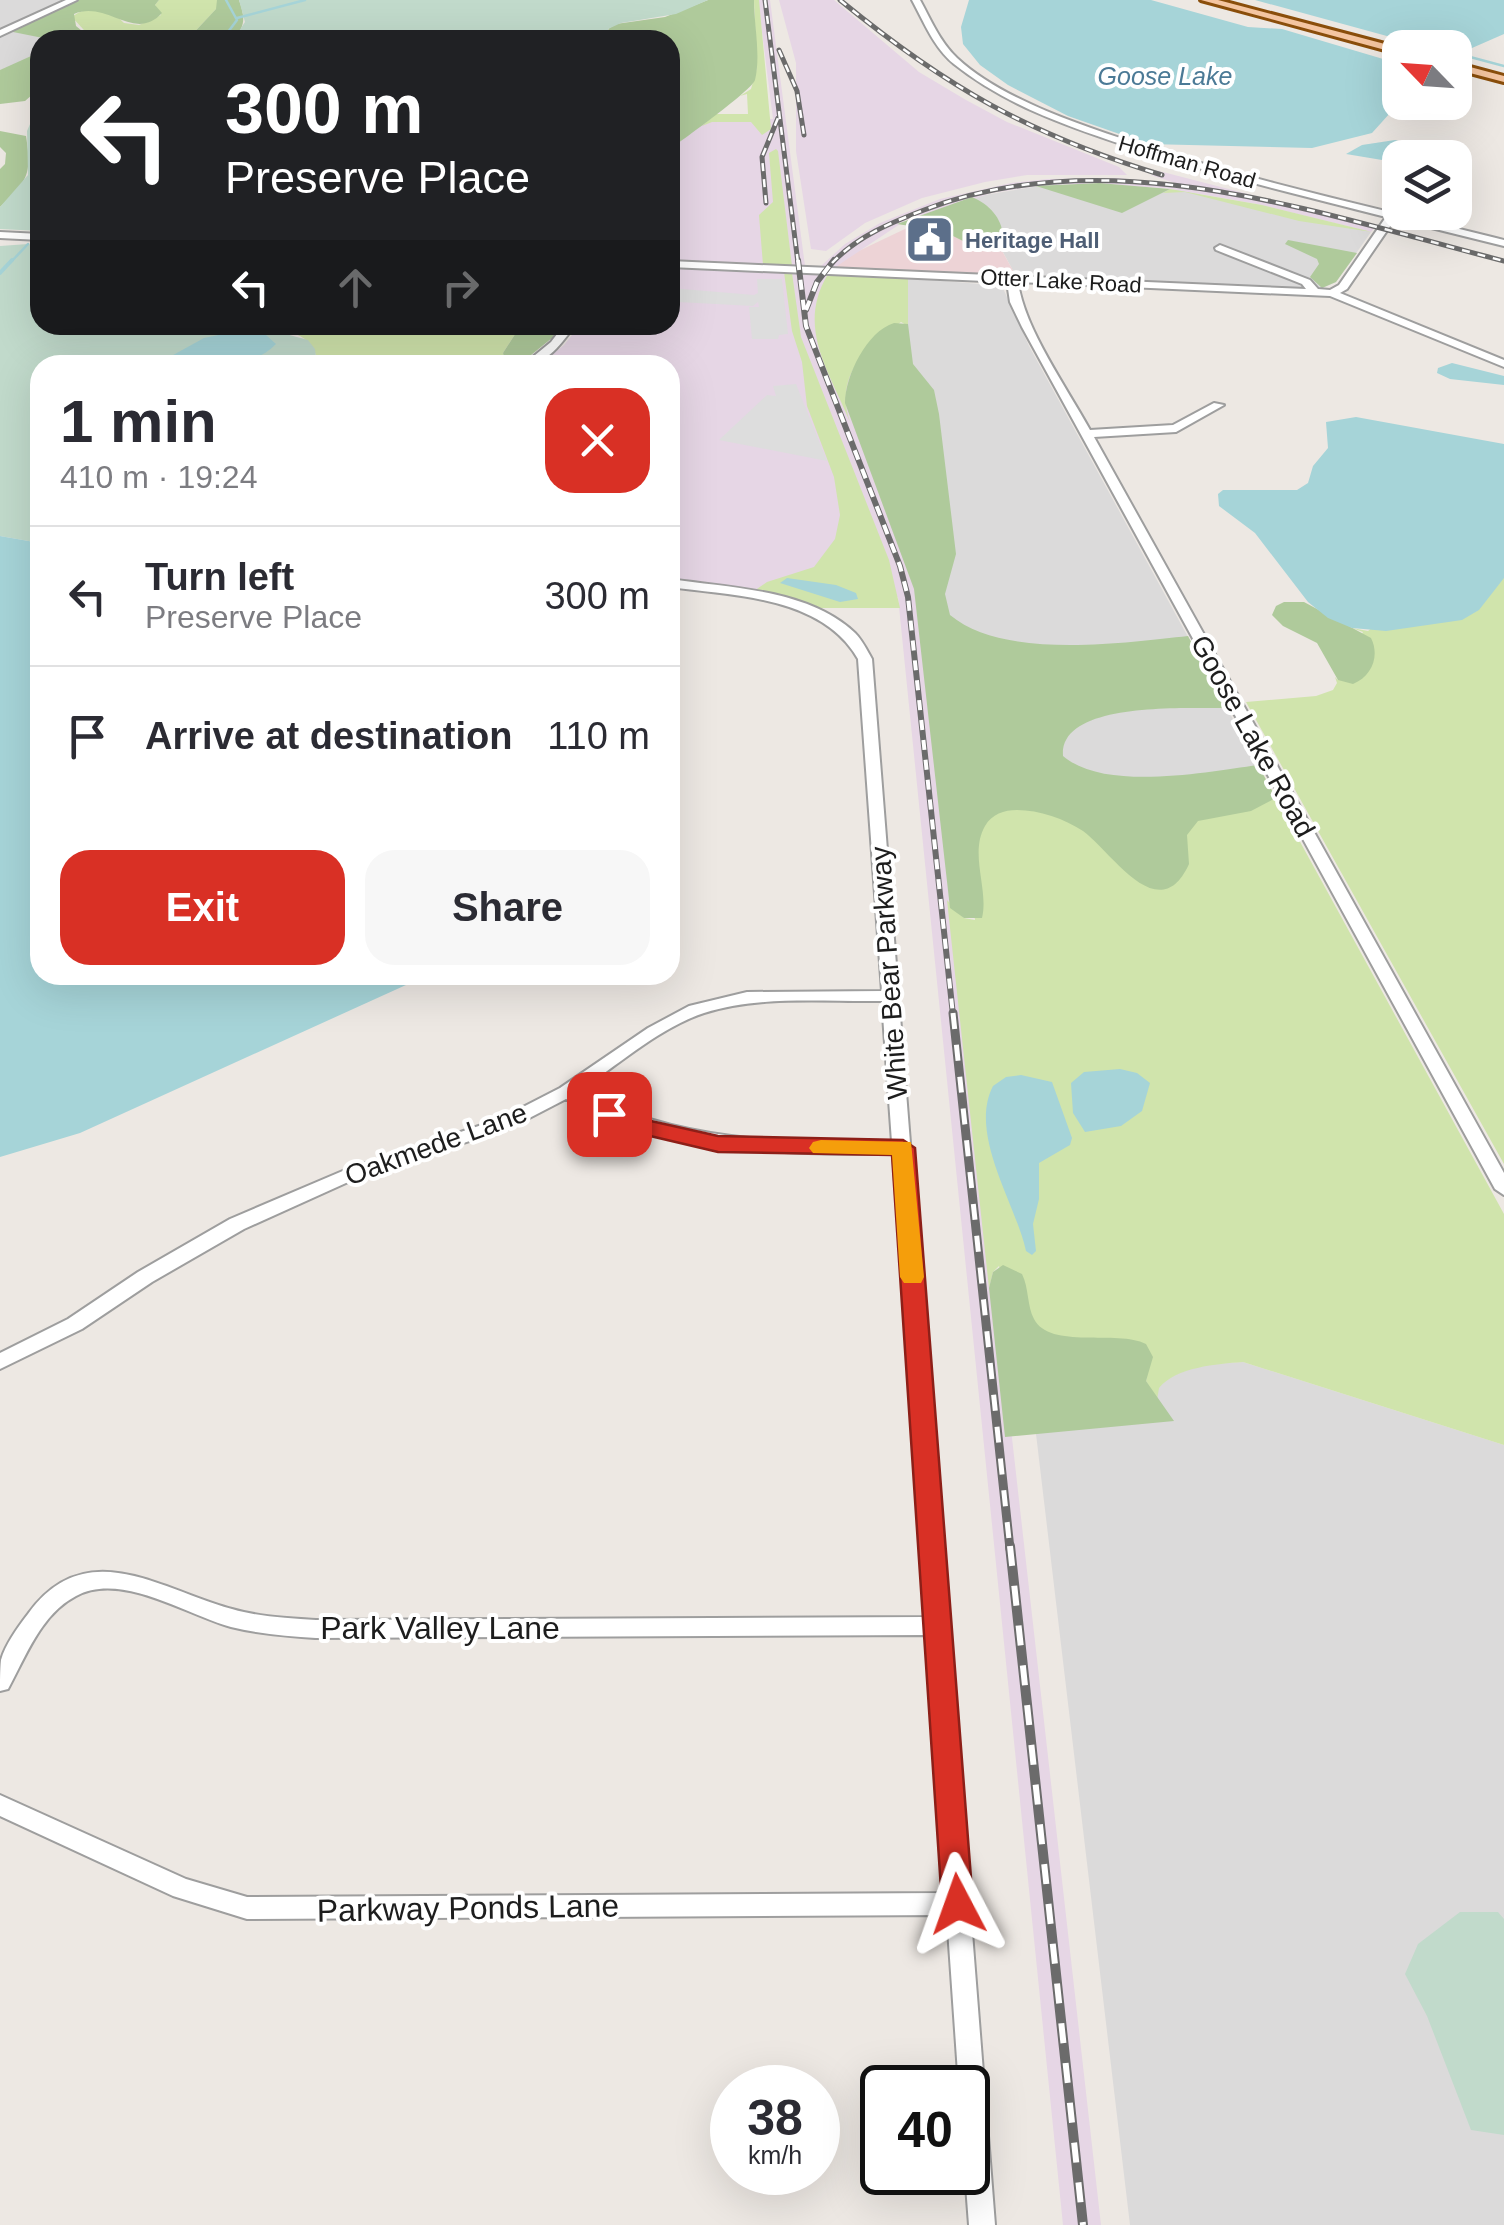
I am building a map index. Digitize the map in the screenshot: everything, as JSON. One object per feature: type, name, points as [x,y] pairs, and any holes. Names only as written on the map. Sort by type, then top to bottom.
[{"type":"main road","points":[[1206,0],[1382,44]]},
{"type":"main road","points":[[1223,0],[1382,44]]},
{"type":"main road","points":[[1472,68],[1504,76]]},
{"type":"street","points":[[0,32],[73,0]]},
{"type":"street","name":"Hoffman Road","points":[[916,0],[939,44],[954,61],[1002,92],[1066,123],[1170,159],[1382,213]]},
{"type":"street","points":[[1332,293],[1343,287],[1382,230]]},
{"type":"street","name":"Hoffman Road","points":[[1448,230],[1504,244]]},
{"type":"street","points":[[0,235],[30,236]]},
{"type":"street","points":[[1220,248],[1304,282],[1316,293]]},
{"type":"street","name":"Otter Lake Road","points":[[680,264],[1332,293]]},
{"type":"street","name":"Goose Lake Road","points":[[1012,279],[1019,312],[1504,1190]]},
{"type":"street","points":[[1332,293],[1504,364]]},
{"type":"street","points":[[541,355],[563,335]]},
{"type":"street","points":[[1086,434],[1176,428],[1218,406]]},
{"type":"street","name":"White Bear Parkway","points":[[680,585],[810,610],[844,626],[862,647],[982,2225]]},
{"type":"street","name":"Oakmede Lane","points":[[0,1362],[75,1324],[192,1248],[287,1200],[350,1174],[506,1123],[566,1092],[674,1019],[747,997],[890,996]]},
{"type":"street","points":[[566,1092],[646,1128],[718,1144],[903,1148]]},
{"type":"street","name":"Park Valley Lane","points":[[0,1682],[46,1607],[66,1592],[106,1579],[139,1582],[230,1618],[316,1629],[938,1626]]},
{"type":"street","name":"Parkway Ponds Lane","points":[[0,1805],[181,1888],[246,1908],[958,1904]]},
{"type":"shaded area","points":[[0,0],[77,0],[71,30],[30,30],[30,68],[0,82]]},
{"type":"shaded area","points":[[758,0],[770,0],[805,266],[680,261],[680,138],[705,120],[773,119]]},
{"type":"shaded area","points":[[779,0],[834,0],[919,72],[1007,122],[1119,167],[1127,175],[1027,175],[985,182],[922,198],[865,223],[826,251],[811,249],[796,151],[796,63]]},
{"type":"shaded area","points":[[1159,171],[1375,227],[1371,232],[1257,204],[1165,188],[1050,184],[992,193],[906,220],[834,268],[820,267],[845,244],[880,223],[940,199],[1048,179],[1117,178],[1178,184],[1151,175]]},
{"type":"shaded area","points":[[1050,184],[1179,190],[1371,232],[1336,282],[1320,289],[1016,276],[973,197]]},
{"type":"shaded area","points":[[972,197],[1016,276],[834,268],[844,258]]},
{"type":"shaded area","points":[[680,267],[829,274],[917,598],[1101,2225],[1063,2225],[898,597],[818,608],[680,580],[680,355],[552,355],[572,335],[680,335]]},
{"type":"shaded area","points":[[899,277],[1002,286],[1029,346],[1264,776],[1061,781],[955,755]]},
{"type":"shaded area","points":[[757,279],[782,279],[788,334],[779,335],[778,339],[752,339],[749,307],[759,307],[758,302],[753,306],[680,302],[680,289],[758,293]]},
{"type":"shaded area","points":[[796,384],[827,461],[719,440],[767,395],[776,396],[773,386]]},
{"type":"shaded area","points":[[1243,1362],[1504,1445],[1504,2225],[1130,2225],[1029,1375]]},
{"type":"green space","points":[[77,0],[159,0],[155,5],[162,13],[141,24],[86,11],[74,14],[81,30],[30,30],[30,35],[8,31]]},
{"type":"green space","points":[[159,0],[217,0],[218,7],[196,30],[84,30],[72,17],[85,10],[99,10],[124,23],[139,25],[161,15],[155,5]]},
{"type":"green space","points":[[217,0],[239,0],[243,21],[240,30],[196,30],[216,9]]},
{"type":"green space","points":[[239,0],[708,0],[676,14],[621,23],[608,30],[240,30],[245,22]]},
{"type":"green space","points":[[708,0],[754,0],[755,80],[680,142],[680,30],[608,29],[616,24],[665,17]]},
{"type":"green space","points":[[754,0],[759,0],[771,129],[762,135],[751,122],[712,122],[702,126],[715,114],[748,114],[747,94],[740,96],[751,89],[757,68]]},
{"type":"green space","points":[[30,56],[30,97],[25,101],[0,104],[0,70]]},
{"type":"green space","points":[[30,124],[30,230],[0,229],[0,207],[28,175]]},
{"type":"green space","points":[[0,131],[26,136],[28,168],[17,190],[0,207],[0,169],[6,153],[0,147]]},
{"type":"green space","points":[[776,149],[792,266],[763,265],[759,215],[773,202],[769,153]]},
{"type":"green space","points":[[1099,183],[1170,189],[1122,213],[1036,186]]},
{"type":"green space","points":[[1170,189],[1262,205],[1372,232],[1299,221],[1185,192],[1163,193]]},
{"type":"green space","points":[[972,197],[997,218],[1003,236],[996,244],[971,245],[943,231],[897,224]]},
{"type":"green space","points":[[1288,240],[1357,253],[1336,282],[1322,288],[1310,277],[1319,264],[1317,259],[1285,244]]},
{"type":"green space","points":[[30,244],[30,335],[289,335],[308,340],[316,355],[30,355],[30,541],[0,536],[0,246]]},
{"type":"green space","points":[[784,272],[792,273],[801,337],[889,560],[900,608],[818,608],[754,591],[767,582],[814,567],[835,539],[840,515],[834,477],[807,406]]},
{"type":"green space","points":[[828,274],[908,278],[908,326],[901,322],[888,331],[856,364],[846,390],[850,422],[825,367],[815,331],[819,293]]},
{"type":"green space","points":[[894,323],[908,324],[913,364],[934,390],[939,414],[956,554],[945,594],[950,615],[973,629],[1032,643],[1098,644],[1188,636],[1227,708],[1158,709],[1103,716],[1082,725],[1067,738],[1063,756],[1081,767],[1129,777],[1185,775],[1258,765],[1276,798],[1251,811],[1198,821],[1187,835],[1189,864],[1177,882],[1164,890],[1135,880],[1076,827],[1043,813],[1012,810],[991,818],[981,837],[982,918],[964,918],[950,908],[914,589],[845,403],[859,356],[875,335]]},
{"type":"green space","points":[[297,335],[515,335],[504,355],[315,355]]},
{"type":"green space","points":[[515,335],[554,335],[531,355],[503,353]]},
{"type":"green space","points":[[1504,519],[1504,1164],[1246,702],[1316,696],[1333,690],[1335,677],[1338,680],[1363,632],[1352,628],[1368,631]]},
{"type":"green space","points":[[1304,602],[1371,638],[1374,658],[1365,676],[1353,684],[1338,680],[1317,643],[1283,626],[1272,615],[1276,606]]},
{"type":"green space","points":[[955,755],[1061,781],[1264,776],[1504,1214],[1504,1445],[1243,1362],[1176,1375],[1159,1388],[1157,1400],[1146,1381],[1148,1369],[1029,1375],[999,1266],[989,1288],[947,900],[964,918],[975,920]]},
{"type":"green space","points":[[1003,1265],[1022,1274],[1032,1314],[1042,1328],[1069,1337],[1119,1338],[1146,1344],[1153,1357],[1146,1381],[1174,1421],[1005,1437],[989,1288],[993,1272]]},
{"type":"green space","points":[[1460,1912],[1498,1912],[1504,1919],[1504,2135],[1471,2130],[1427,2016],[1405,1974],[1418,1944]]},
{"type":"water","name":"Goose Lake","points":[[969,0],[1151,0],[1248,27],[1282,29],[1382,59],[1384,120],[1372,133],[1312,148],[1148,144],[1068,116],[1008,85],[980,65],[963,44],[961,27]]},
{"type":"water","name":"Goose Lake","points":[[1255,0],[1504,0],[1504,34],[1472,48],[1472,30],[1382,30],[1382,35]]},
{"type":"water","points":[[1382,142],[1382,160],[1346,154],[1362,145]]},
{"type":"water","points":[[266,335],[276,344],[262,355],[173,355],[204,338]]},
{"type":"water","points":[[1452,363],[1504,376],[1504,385],[1450,379],[1437,373],[1438,368]]},
{"type":"water","points":[[1356,417],[1504,444],[1504,578],[1479,610],[1462,620],[1386,631],[1352,628],[1328,618],[1308,602],[1255,533],[1219,506],[1218,494],[1223,490],[1297,490],[1308,483],[1313,466],[1328,448],[1326,422]]},
{"type":"water","points":[[0,536],[30,541],[30,985],[406,985],[80,1133],[0,1157]]},
{"type":"water","points":[[787,578],[836,585],[856,593],[858,599],[840,602],[780,583]]},
{"type":"water","points":[[1120,1069],[1137,1073],[1150,1083],[1142,1111],[1121,1126],[1085,1132],[1073,1113],[1071,1083],[1084,1072]]},
{"type":"water","points":[[1021,1075],[1052,1082],[1072,1138],[1070,1145],[1039,1163],[1039,1199],[1033,1224],[1036,1251],[1032,1255],[1026,1251],[996,1169],[986,1125],[993,1086],[1006,1077]]},
{"type":"waterway","points":[[226,0],[237,20],[230,30]]},
{"type":"waterway","points":[[237,18],[305,0]]},
{"type":"waterway","points":[[1472,57],[1504,66]]},
{"type":"waterway","points":[[10,263],[28,244]]},
{"type":"waterway","points":[[0,273],[12,260]]},
{"type":"railway","points":[[765,0],[798,263]]},
{"type":"railway","points":[[840,0],[916,58],[991,105],[1071,143],[1162,175]]},
{"type":"railway","points":[[779,50],[797,91],[804,135]]},
{"type":"railway","points":[[766,203],[762,157],[778,118]]},
{"type":"railway","points":[[832,263],[864,238],[924,210],[995,190],[1067,181],[1141,182],[1215,191],[1289,205],[1504,261]]},
{"type":"railway","points":[[798,260],[806,326],[900,566],[908,597],[953,1015]]},
{"type":"railway","points":[[806,310],[817,282],[834,260]]},
{"type":"railway","points":[[953,1013],[1010,1549]]},
{"type":"railway","points":[[1010,1546],[1083,2225]]},
{"type":"slow traffic","points":[[821,1148],[903,1148],[912,1277]]},
{"type":"place","name":"Heritage Hall","points":[[930,240]]},
{"type":"route","points":[[609,1114],[646,1128],[718,1144],[758,1148],[903,1148],[958,1904]]}]
